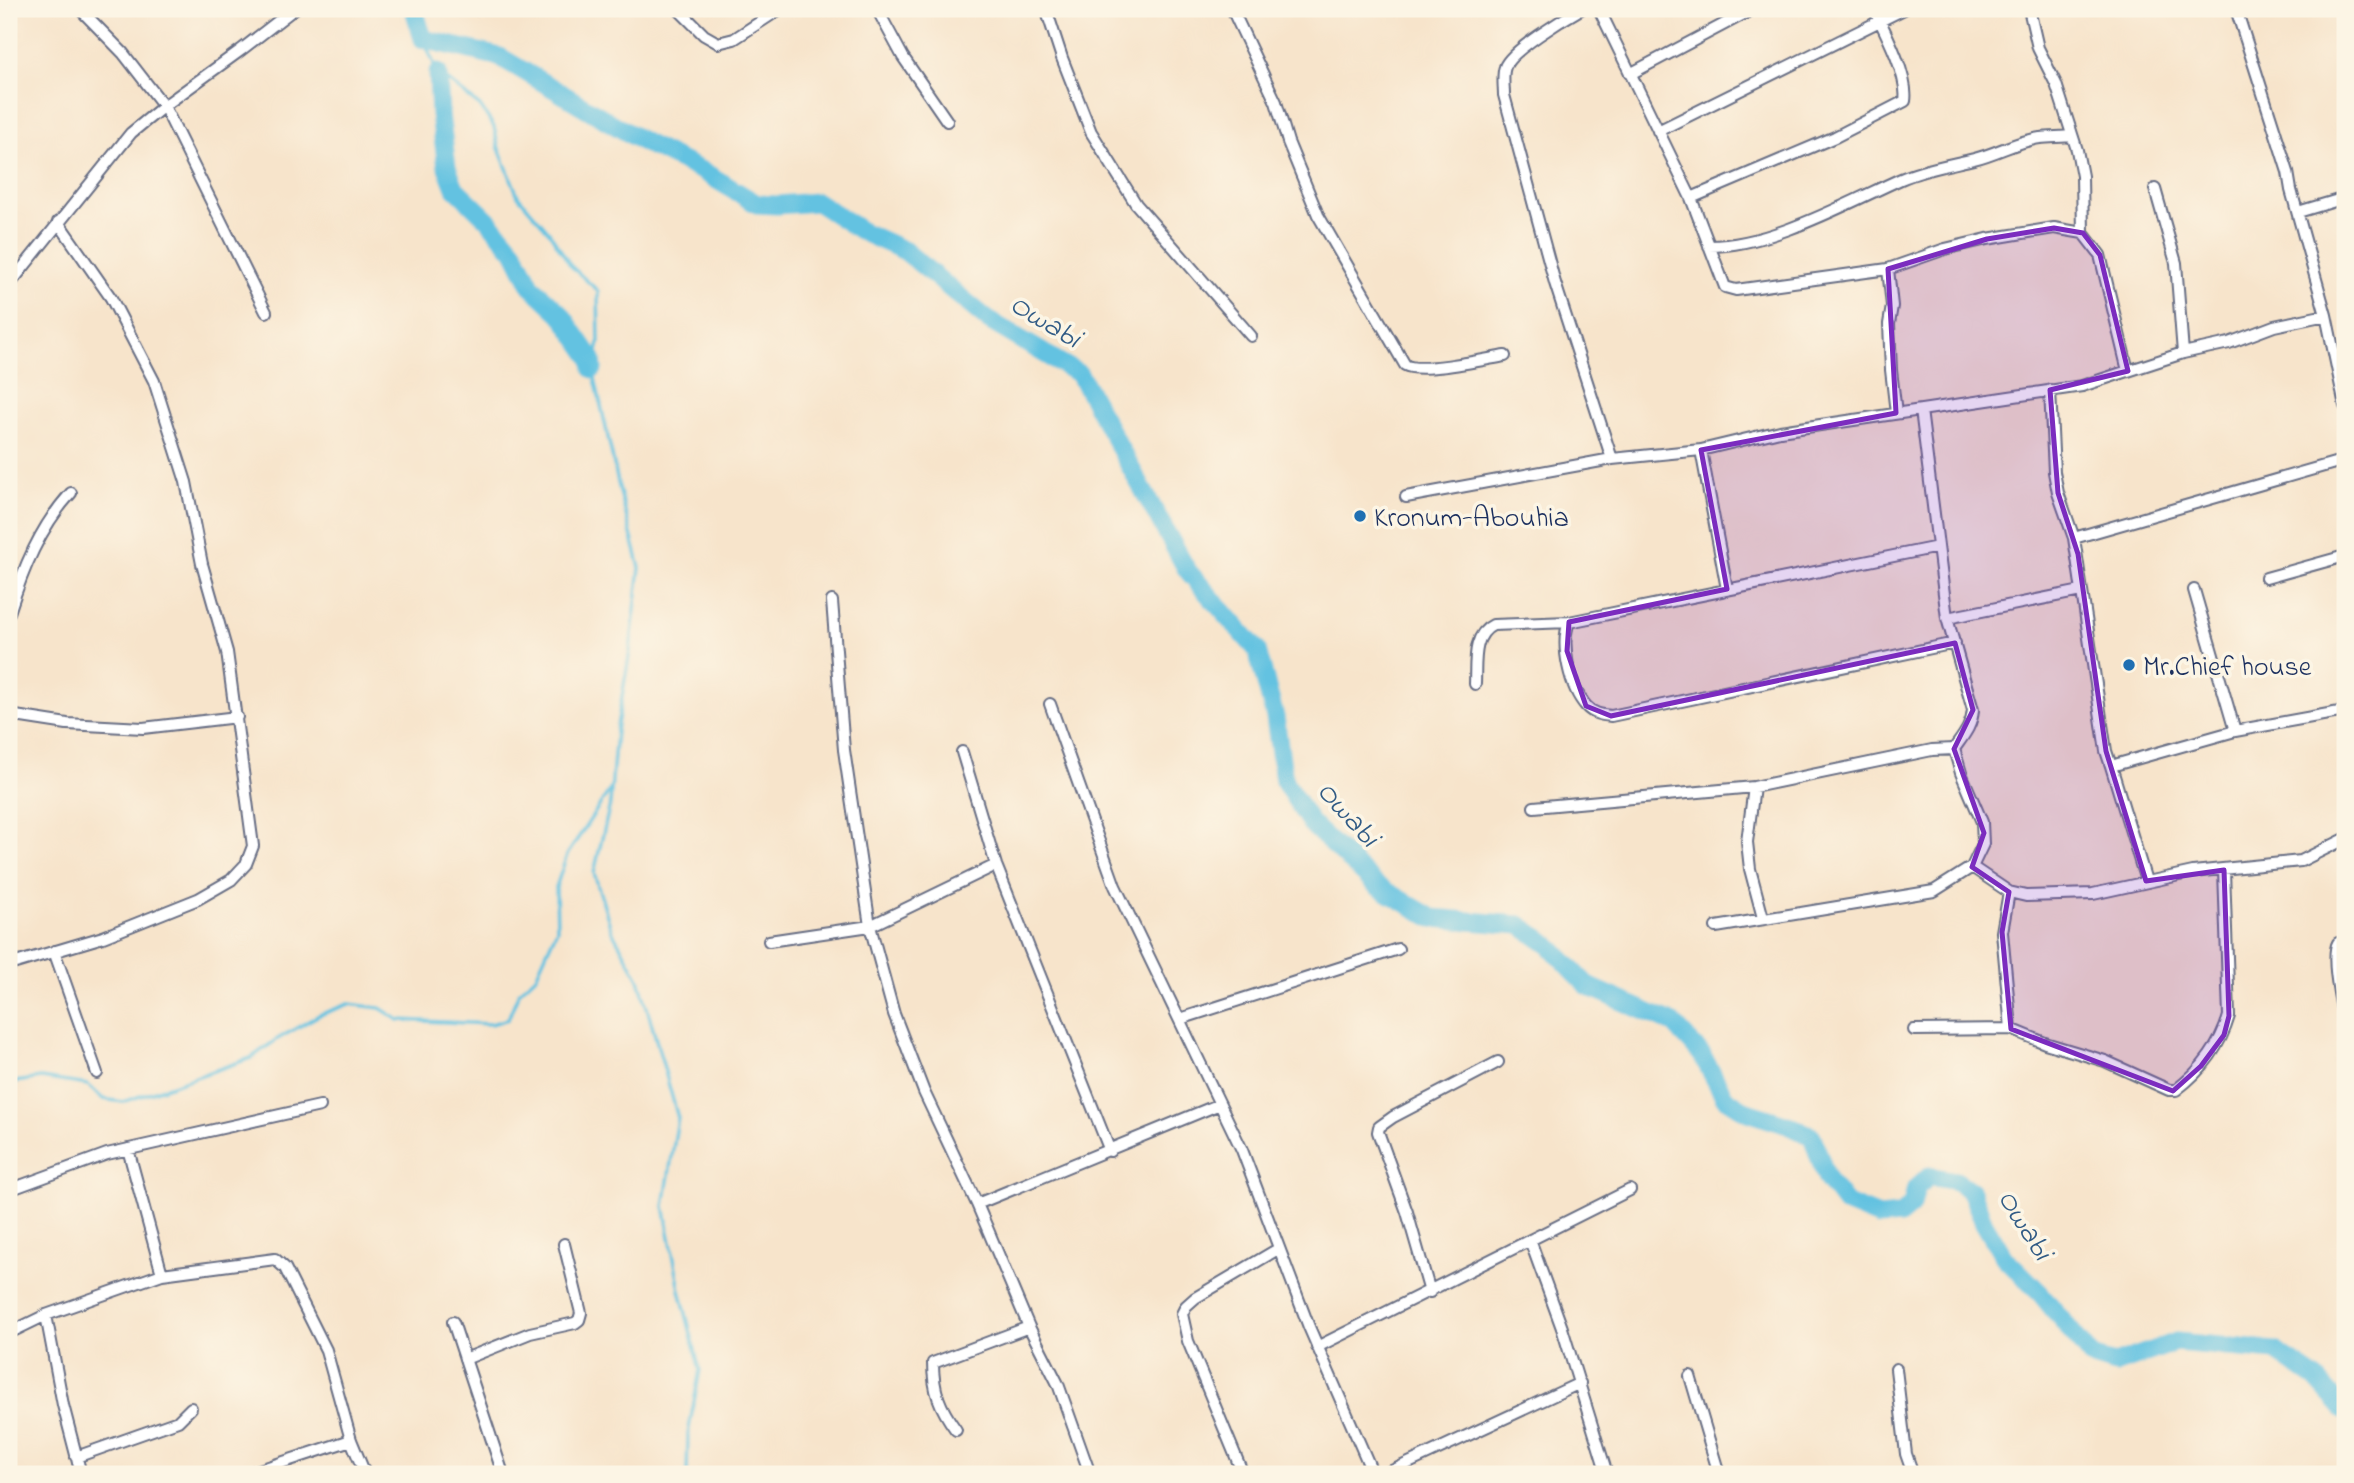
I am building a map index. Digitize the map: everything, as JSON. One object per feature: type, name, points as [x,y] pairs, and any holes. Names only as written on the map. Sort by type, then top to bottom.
[{"type":"street","points":[[80,9],[123,53],[164,106],[266,312]]},
{"type":"street","points":[[9,285],[131,133],[293,9]]},
{"type":"street","points":[[678,9],[704,36],[718,43],[734,40],[780,9]]},
{"type":"street","points":[[877,9],[904,57],[947,121]]},
{"type":"street","points":[[1046,9],[1091,132],[1136,204],[1251,336]]},
{"type":"street","points":[[1232,9],[1276,102],[1288,142],[1318,215],[1405,365],[1410,368],[1435,367],[1506,356]]},
{"type":"street","points":[[1581,9],[1556,23],[1511,58],[1504,67],[1504,95],[1555,283],[1612,459]]},
{"type":"street","points":[[1599,9],[1691,198],[1725,287],[1732,290],[1888,269],[1945,249],[2054,228],[2083,233]]},
{"type":"street","points":[[1630,74],[1753,9]]},
{"type":"street","points":[[1691,198],[1835,137],[1905,101],[1906,93],[1900,71],[1874,9]]},
{"type":"street","points":[[1658,131],[1904,9]]},
{"type":"street","points":[[2029,9],[2038,48],[2056,84],[2073,136],[2082,176],[2083,233],[2100,255],[2128,371]]},
{"type":"street","points":[[2236,9],[2288,172],[2326,315],[2345,406]]},
{"type":"street","points":[[1709,246],[1759,239],[1939,166],[1976,159],[2039,138],[2073,136]]},
{"type":"street","points":[[2155,189],[2175,263],[2183,353]]},
{"type":"street","points":[[2298,212],[2345,198]]},
{"type":"street","points":[[9,965],[103,936],[198,899],[231,880],[246,864],[253,846],[228,652],[202,564],[187,482],[154,382],[111,298],[58,222]]},
{"type":"street","points":[[1888,269],[1892,306],[1889,324],[1891,370],[1896,413]]},
{"type":"street","points":[[1406,497],[1612,459],[1701,450],[1780,430],[2082,386],[2274,326],[2326,315]]},
{"type":"street","points":[[2050,390],[2054,472],[2058,493],[2074,538],[2106,751],[2146,881]]},
{"type":"street","points":[[1921,410],[1947,618],[1973,710],[1973,719],[1954,749]]},
{"type":"street","points":[[1701,450],[1727,589]]},
{"type":"street","points":[[2074,538],[2345,460]]},
{"type":"street","points":[[9,613],[20,578],[38,540],[56,510],[71,493]]},
{"type":"street","points":[[1475,684],[1478,640],[1490,627],[1569,622],[1938,547]]},
{"type":"street","points":[[2266,578],[2345,556]]},
{"type":"street","points":[[2194,590],[2235,731]]},
{"type":"street","points":[[1947,618],[2081,592]]},
{"type":"street","points":[[832,601],[844,750],[870,926],[894,1014],[924,1092],[977,1204],[1029,1327],[1058,1384],[1090,1474]]},
{"type":"street","points":[[1569,622],[1566,631],[1567,651],[1575,686],[1586,706],[1596,714],[1611,716],[1955,643]]},
{"type":"street","points":[[1050,704],[1115,886],[1242,1150],[1317,1347],[1373,1474]]},
{"type":"street","points":[[2111,766],[2235,731],[2345,711]]},
{"type":"street","points":[[9,715],[67,724],[143,728],[237,717]]},
{"type":"street","points":[[1534,807],[1754,787],[1932,750],[1954,749]]},
{"type":"street","points":[[1716,927],[1934,891],[1972,867],[1983,844],[1982,822],[1954,749]]},
{"type":"street","points":[[962,752],[996,865],[1110,1151]]},
{"type":"street","points":[[1754,787],[1747,842],[1750,869],[1763,918]]},
{"type":"street","points":[[1972,867],[2009,892],[2041,897],[2093,894],[2193,872],[2301,861],[2345,839]]},
{"type":"street","points":[[769,942],[870,926],[996,865]]},
{"type":"street","points":[[1914,1030],[2011,1029],[2045,1043],[2105,1061],[2169,1090],[2179,1088],[2210,1056],[2224,1035],[2229,1016],[2224,870]]},
{"type":"street","points":[[2009,892],[2002,933],[2011,1029]]},
{"type":"street","points":[[2345,941],[2338,943],[2334,949],[2345,1025]]},
{"type":"street","points":[[1180,1019],[1398,949]]},
{"type":"street","points":[[54,951],[97,1073]]},
{"type":"street","points":[[1430,1292],[1407,1212],[1378,1132],[1379,1127],[1498,1062]]},
{"type":"street","points":[[977,1204],[1220,1104]]},
{"type":"street","points":[[9,1190],[107,1154],[320,1106]]},
{"type":"street","points":[[128,1149],[162,1274]]},
{"type":"street","points":[[1317,1347],[1630,1190]]},
{"type":"street","points":[[1530,1240],[1580,1383],[1607,1474]]},
{"type":"street","points":[[465,1359],[530,1334],[579,1320],[581,1313],[564,1244]]},
{"type":"street","points":[[1243,1474],[1188,1341],[1182,1314],[1195,1298],[1278,1249]]},
{"type":"street","points":[[9,1333],[46,1315],[162,1274],[275,1259],[285,1268],[326,1350],[351,1440],[365,1474]]},
{"type":"street","points":[[46,1315],[63,1405],[81,1474]]},
{"type":"street","points":[[453,1322],[503,1474]]},
{"type":"street","points":[[956,1430],[940,1408],[935,1395],[933,1363],[1029,1327]]},
{"type":"street","points":[[1896,1369],[1907,1472]]},
{"type":"street","points":[[1690,1376],[1719,1474]]},
{"type":"street","points":[[1385,1474],[1580,1383]]},
{"type":"street","points":[[76,1457],[178,1421],[191,1408]]},
{"type":"street","points":[[247,1474],[351,1440]]},
{"type":"highlighted area","points":[[2054,228],[2083,233],[2100,255],[2128,371],[2050,390],[2058,493],[2078,554],[2106,751],[2146,881],[2224,870],[2229,1016],[2224,1035],[2201,1066],[2173,1091],[2011,1029],[2002,932],[2009,892],[1972,867],[1984,833],[1954,749],[1973,710],[1955,643],[1611,716],[1586,706],[1567,651],[1569,622],[1727,589],[1701,450],[1896,413],[1888,269],[1987,239]]},
{"type":"waterway","name":"Owabi","points":[[414,9],[423,39],[500,57],[645,143],[704,172],[757,204],[817,202],[863,232],[905,251],[988,320],[1079,374],[1187,570],[1257,650],[1275,717],[1284,781],[1311,824],[1377,886],[1432,918],[1520,925],[1549,945],[1588,986],[1674,1024],[1702,1055],[1725,1098],[1747,1112],[1812,1136],[1827,1179],[1845,1203],[1879,1217],[1900,1215],[1912,1205],[1916,1188],[1929,1176],[1956,1181],[1971,1191],[1984,1223],[2004,1257],[2041,1294],[2092,1357],[2115,1364],[2176,1342],[2275,1351],[2316,1379],[2345,1411]]},
{"type":"waterway","points":[[423,39],[438,73],[480,106],[494,127],[498,146],[518,196],[549,232],[571,266],[598,291],[599,343],[593,369],[640,568],[630,651],[616,731],[610,804],[594,873],[611,929],[639,979],[678,1118],[664,1206],[680,1290],[700,1370],[688,1434],[687,1474]]},
{"type":"waterway","points":[[438,73],[447,167],[455,188],[488,220],[514,251],[532,287],[561,314],[592,359],[593,369]]},
{"type":"waterway","points":[[9,1083],[41,1078],[88,1085],[103,1099],[123,1102],[251,1058],[319,1015],[349,1004],[380,1008],[399,1020],[491,1024],[508,1019],[519,992],[536,976],[557,929],[556,887],[567,855],[611,788]]},
{"type":"place","name":"Kronum-Abouhia","points":[[1360,516]]},
{"type":"place","name":"Mr.Chief house","points":[[2129,665]]}]
